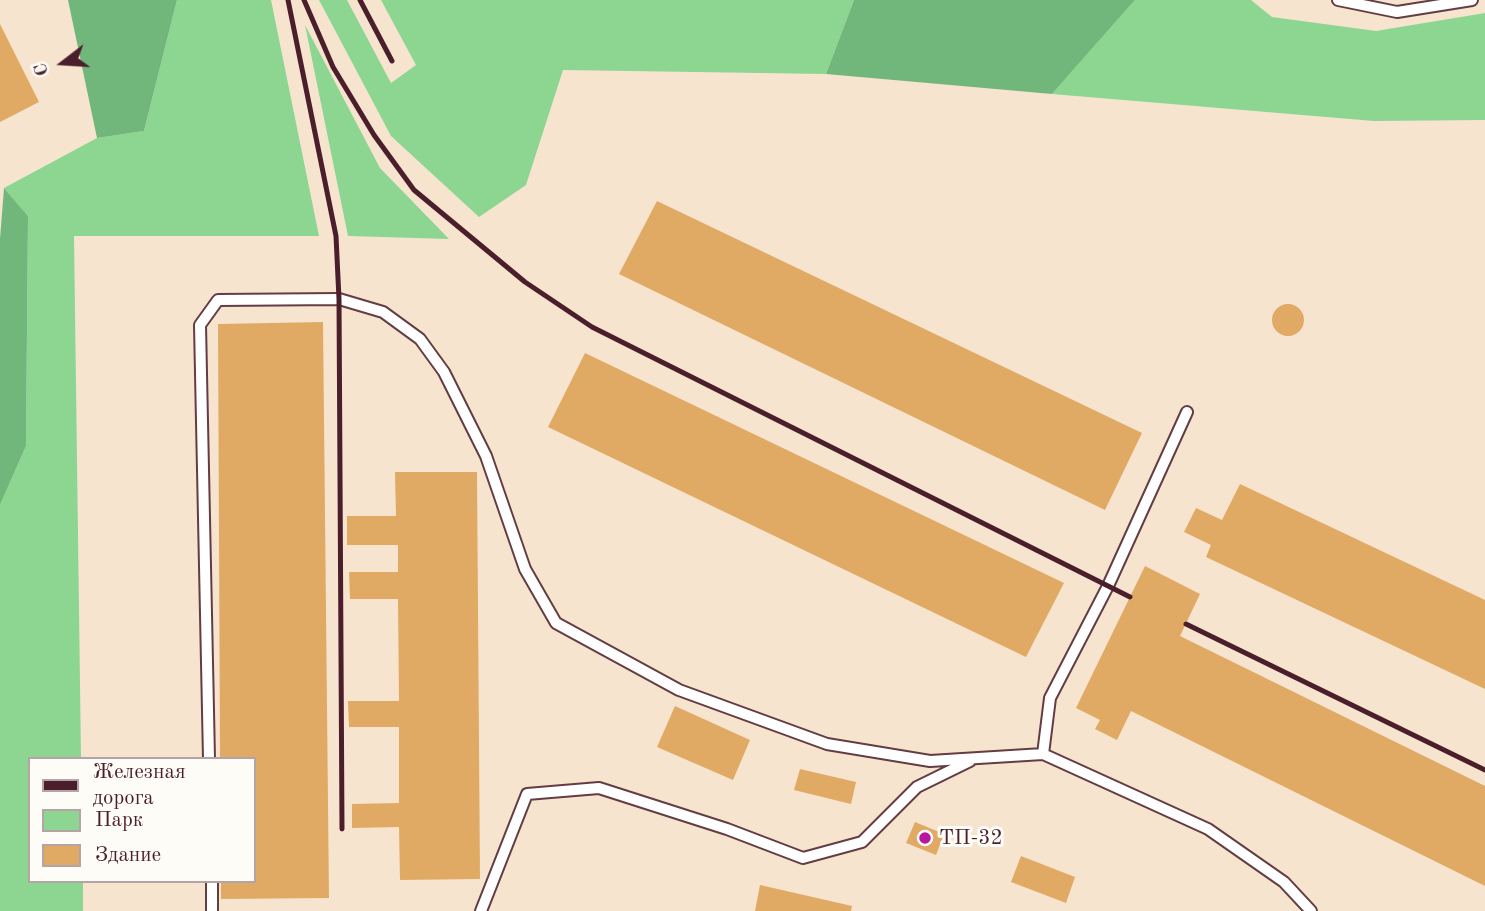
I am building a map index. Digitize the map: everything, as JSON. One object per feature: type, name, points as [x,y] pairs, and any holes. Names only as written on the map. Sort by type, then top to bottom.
[{"type":"lane","points":[[1338,0],[1397,12],[1472,0]]},
{"type":"lane","points":[[209,757],[200,325],[218,300],[339,299],[383,312],[420,339],[444,372],[486,456],[525,569],[556,623],[679,690],[827,744],[930,761],[1043,754],[1208,829],[1284,881],[1311,911]]},
{"type":"lane","points":[[1043,754],[1050,698],[1108,586],[1187,412]]},
{"type":"lane","points":[[481,911],[527,794],[599,788],[803,858],[862,842],[918,787],[975,758]]},
{"type":"lane","points":[[212,883],[212,911]]},
{"type":"green space","points":[[68,0],[177,0],[144,131],[97,138]]},
{"type":"green space","points":[[177,0],[271,0],[319,236],[74,236],[81,757],[28,757],[28,883],[83,883],[83,911],[0,911],[0,505],[26,446],[28,216],[4,188],[97,138],[144,131]]},
{"type":"green space","points":[[319,0],[347,0],[391,83],[416,65],[381,0],[854,0],[826,74],[563,70],[526,185],[479,217],[391,136]]},
{"type":"green space","points":[[854,0],[1135,0],[1052,94],[826,74]]},
{"type":"green space","points":[[1135,0],[1251,0],[1272,17],[1376,31],[1485,13],[1485,120],[1374,121],[1052,94]]},
{"type":"green space","points":[[305,25],[380,168],[449,239],[348,236]]},
{"type":"green space","points":[[4,188],[28,216],[26,446],[0,505],[0,239]]},
{"type":"building","points":[[0,24],[39,102],[0,122]]},
{"type":"building","points":[[657,201],[1142,433],[1105,510],[619,274]]},
{"type":"building","points":[[1288,304],[1300,308],[1304,320],[1300,332],[1288,336],[1276,332],[1272,320],[1276,308]]},
{"type":"building","points":[[323,322],[329,898],[221,899],[221,883],[256,883],[256,757],[220,757],[218,324]]},
{"type":"building","points":[[585,353],[1064,583],[1026,657],[548,427]]},
{"type":"building","points":[[395,472],[477,472],[480,879],[400,880],[399,827],[352,828],[352,804],[399,803],[399,727],[349,727],[348,701],[399,701],[398,599],[350,599],[349,572],[398,572],[398,545],[347,545],[347,516],[396,516]]},
{"type":"building","points":[[1240,484],[1485,600],[1485,689],[1206,557],[1211,545],[1184,532],[1196,508],[1222,520]]},
{"type":"building","points":[[1145,566],[1200,594],[1180,636],[1485,786],[1485,886],[1131,711],[1117,740],[1095,729],[1100,720],[1076,708]]},
{"type":"building","points":[[675,706],[750,740],[733,780],[657,747]]},
{"type":"building","points":[[800,769],[856,782],[851,804],[794,790]]},
{"type":"building","name":"ТП-32","points":[[915,822],[944,834],[936,855],[906,843]]},
{"type":"building","points":[[1021,856],[1075,877],[1066,903],[1011,882]]},
{"type":"building","points":[[760,885],[852,906],[851,911],[755,911]]},
{"type":"railway","points":[[288,0],[336,236],[339,299],[342,829]]},
{"type":"railway","points":[[304,0],[333,67],[374,135],[414,190],[525,282],[592,327],[1130,597]]},
{"type":"railway","points":[[360,0],[392,61]]},
{"type":"railway","points":[[1186,624],[1485,770]]},
{"type":"place","name":"ТП-32","points":[[925,838]]}]
